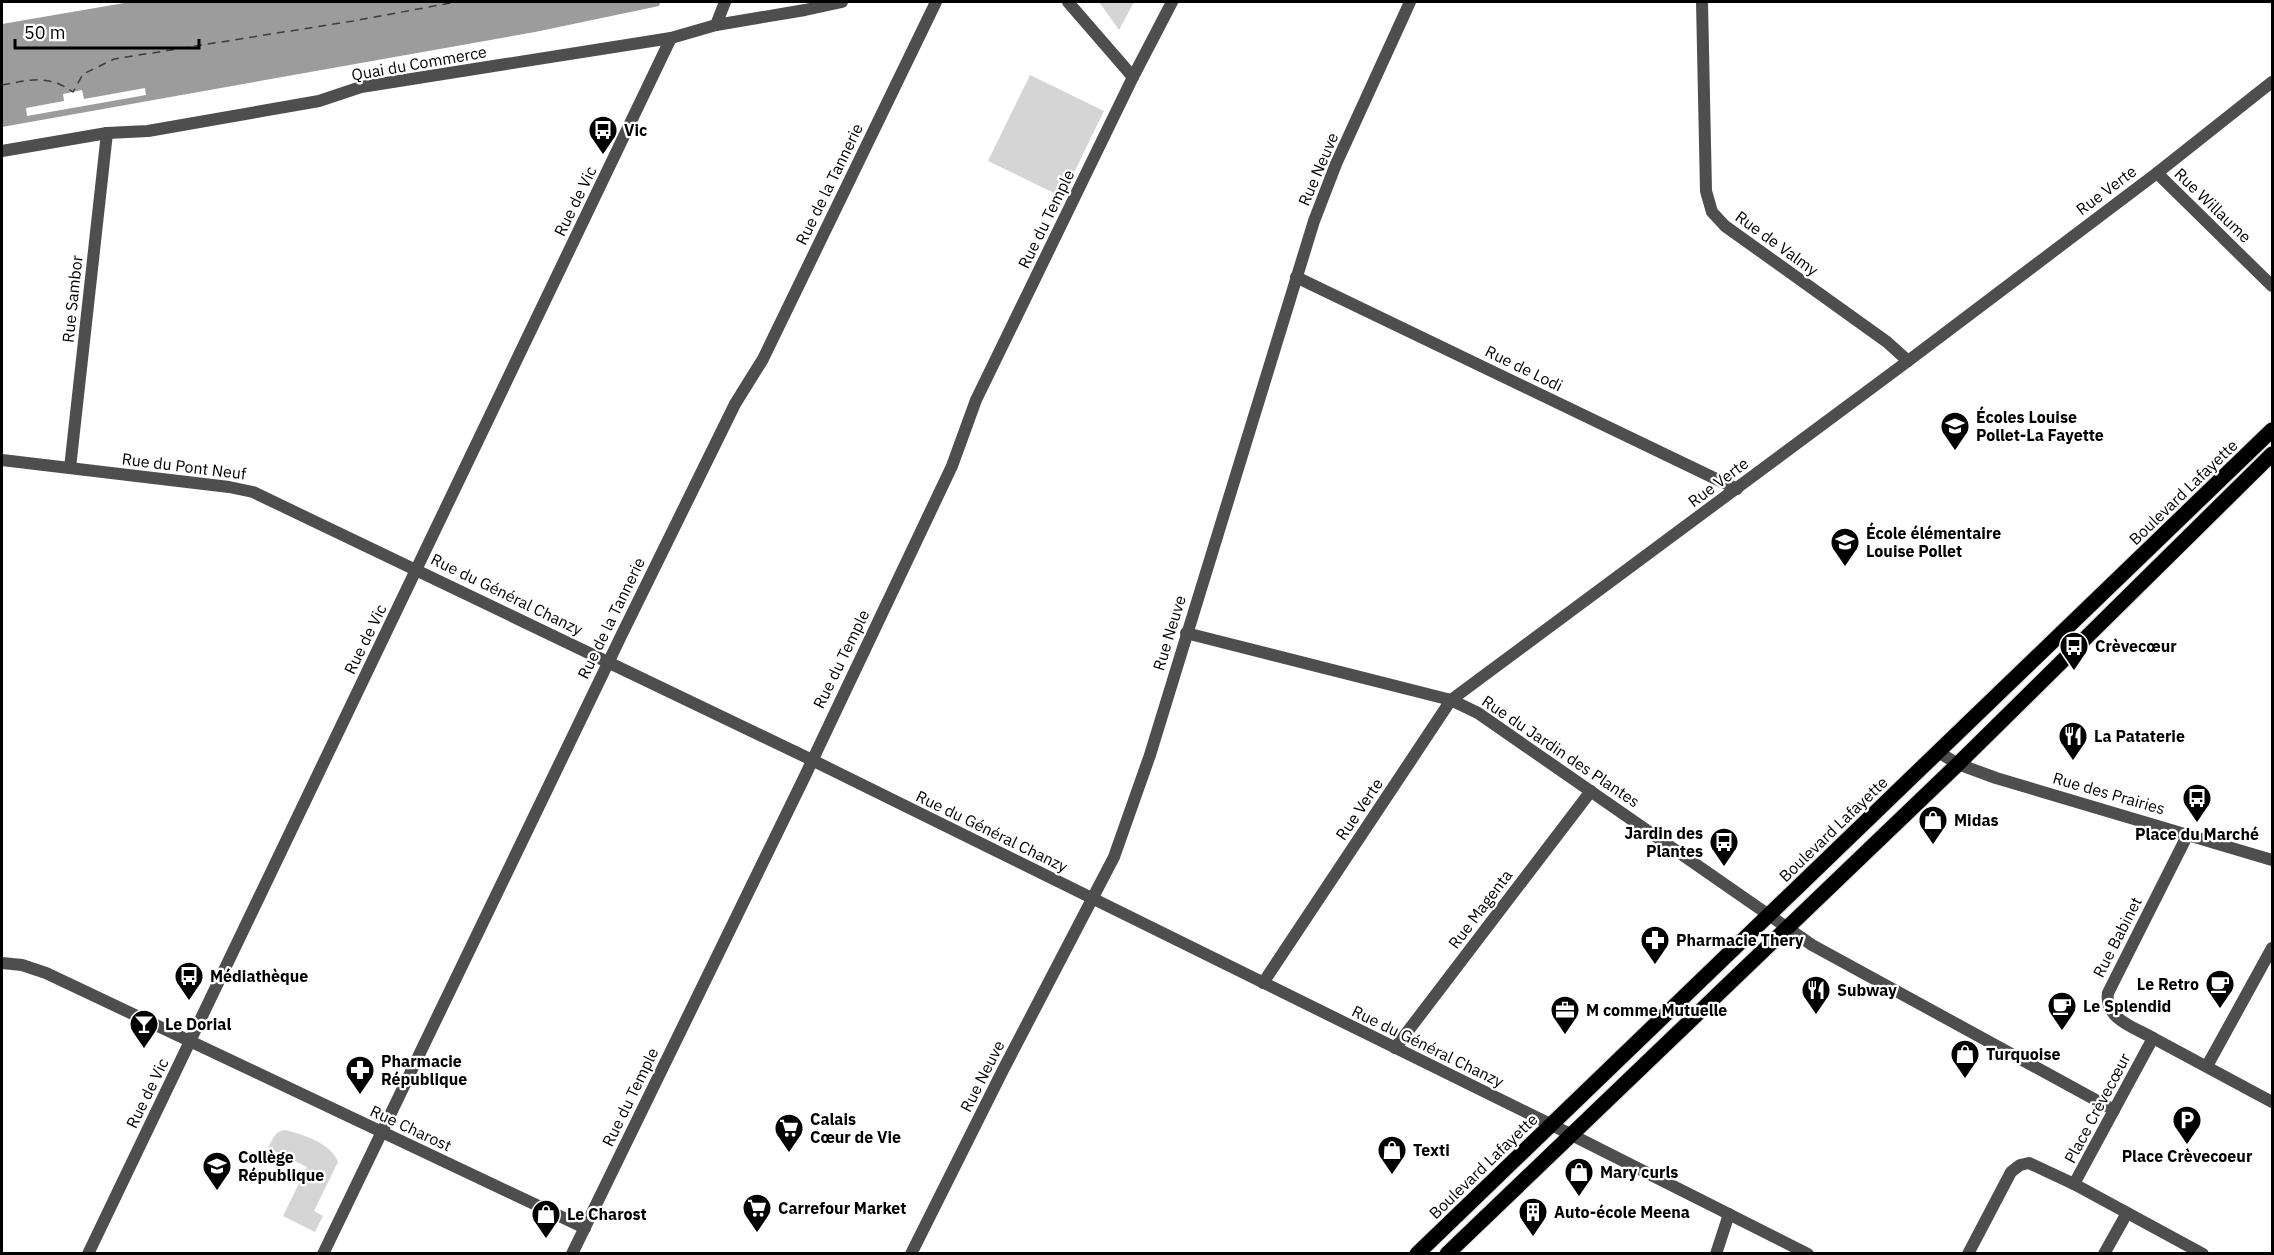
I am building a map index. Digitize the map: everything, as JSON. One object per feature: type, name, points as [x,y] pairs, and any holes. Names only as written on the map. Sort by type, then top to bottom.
[{"type":"main road","name":"Boulevard Lafayette","points":[[1417,1254],[2272,430]]},
{"type":"main road","points":[[1447,1254],[1958,764],[2272,454]]},
{"type":"street","points":[[716,25],[725,2]]},
{"type":"street","name":"Quai du Commerce","points":[[2,151],[107,133],[138,132],[171,127],[320,101],[361,87],[671,38],[716,25],[842,2]]},
{"type":"street","name":"Rue de la Tannerie","points":[[322,1254],[608,662],[735,404],[763,359],[936,2]]},
{"type":"street","points":[[1068,2],[1133,77]]},
{"type":"street","name":"Rue du Temple","points":[[572,1254],[952,466],[976,400],[1133,77],[1172,2]]},
{"type":"street","name":"Rue Neuve","points":[[911,1254],[1114,857],[1139,789],[1314,220],[1336,164],[1410,2]]},
{"type":"street","name":"Rue de Valmy","points":[[1702,2],[1706,191],[1712,212],[1725,226],[1893,346],[1908,361]]},
{"type":"street","name":"Rue de Vic","points":[[88,1254],[671,38]]},
{"type":"street","name":"Rue Verte","points":[[1263,982],[1451,700],[1908,361],[2157,173],[2272,82]]},
{"type":"street","name":"Rue Sambor","points":[[70,468],[107,133]]},
{"type":"street","name":"Rue Willaume","points":[[2157,173],[2272,286]]},
{"type":"street","name":"Rue de Lodi","points":[[1296,277],[1737,489]]},
{"type":"street","name":"Rue du Pont Neuf","points":[[2,460],[229,487],[252,492],[417,569]]},
{"type":"street","name":"Rue du Général Chanzy","points":[[417,569],[1263,982],[1808,1254]]},
{"type":"street","name":"Rue du Jardin des Plantes","points":[[1186,633],[1451,700],[1478,713],[1824,952],[2114,1110]]},
{"type":"street","name":"Rue des Prairies","points":[[1938,752],[1958,764],[1996,778],[2272,860]]},
{"type":"street","name":"Rue Magenta","points":[[1395,1048],[1591,791]]},
{"type":"street","name":"Rue Babinet","points":[[2153,1038],[2116,1017],[2108,1010],[2106,1002],[2108,993],[2188,834]]},
{"type":"street","points":[[2207,1066],[2272,948]]},
{"type":"street","name":"Rue Charost","points":[[2,963],[22,965],[46,974],[585,1228]]},
{"type":"street","points":[[2153,1038],[2272,1102]]},
{"type":"street","name":"Place Crèvecœur","points":[[2153,1038],[2074,1184],[2203,1254]]},
{"type":"street","points":[[1968,1254],[1999,1192],[2015,1168],[2029,1163],[2074,1184]]},
{"type":"street","points":[[2104,1254],[2127,1213]]},
{"type":"street","points":[[1716,1254],[1729,1214]]},
{"type":"shaded area","points":[[130,2],[669,2],[535,32],[2,127],[2,24]]},
{"type":"shaded area","points":[[1099,2],[1134,2],[1119,30]]},
{"type":"shaded area","points":[[1030,75],[1104,111],[1062,197],[988,161]]},
{"type":"shaded area","points":[[285,1130],[308,1137],[323,1145],[330,1150],[338,1162],[314,1211],[323,1216],[315,1232],[283,1216],[307,1167],[268,1148],[276,1134]]},
{"type":"pier","points":[[145,88],[146,95],[27,116],[26,108],[64,101],[63,94],[82,90],[84,99]]},
{"type":"ferry route","points":[[2,85],[39,80],[64,86],[73,92],[83,74],[114,59],[353,21],[456,2]]},
{"type":"place","name":"Vic","points":[[603,156]]},
{"type":"place","name":"Écoles Louise Pollet-La Fayette","points":[[1955,452]]},
{"type":"place","name":"École élémentaire Louise Pollet","points":[[1845,568]]},
{"type":"place","name":"Crèvecœur","points":[[2074,672]]},
{"type":"place","name":"La Pataterie","points":[[2073,762]]},
{"type":"place","name":"Place du Marché","points":[[2197,824]]},
{"type":"place","name":"Midas","points":[[1933,846]]},
{"type":"place","name":"Jardin des Plantes","points":[[1724,868]]},
{"type":"place","name":"Pharmacie Thery","points":[[1655,966]]},
{"type":"place","name":"Médiathèque","points":[[189,1002]]},
{"type":"place","name":"Le Retro","points":[[2220,1010]]},
{"type":"place","name":"Subway","points":[[1816,1016]]},
{"type":"place","name":"Le Splendid","points":[[2062,1032]]},
{"type":"place","name":"M comme Mutuelle","points":[[1565,1036]]},
{"type":"place","name":"Le Dorial","points":[[144,1050]]},
{"type":"place","name":"Turquoise","points":[[1965,1080]]},
{"type":"place","name":"Pharmacie République","points":[[360,1096]]},
{"type":"place","name":"Place Crèvecoeur","points":[[2187,1146]]},
{"type":"place","name":"Calais Cœur de Vie","points":[[789,1154]]},
{"type":"place","name":"Texti","points":[[1392,1176]]},
{"type":"place","name":"Collège République","points":[[217,1192]]},
{"type":"place","name":"Mary curls","points":[[1579,1198]]},
{"type":"place","name":"Carrefour Market","points":[[757,1234]]},
{"type":"place","name":"Auto-école Meena","points":[[1533,1238]]},
{"type":"place","name":"Le Charost","points":[[546,1240]]}]
